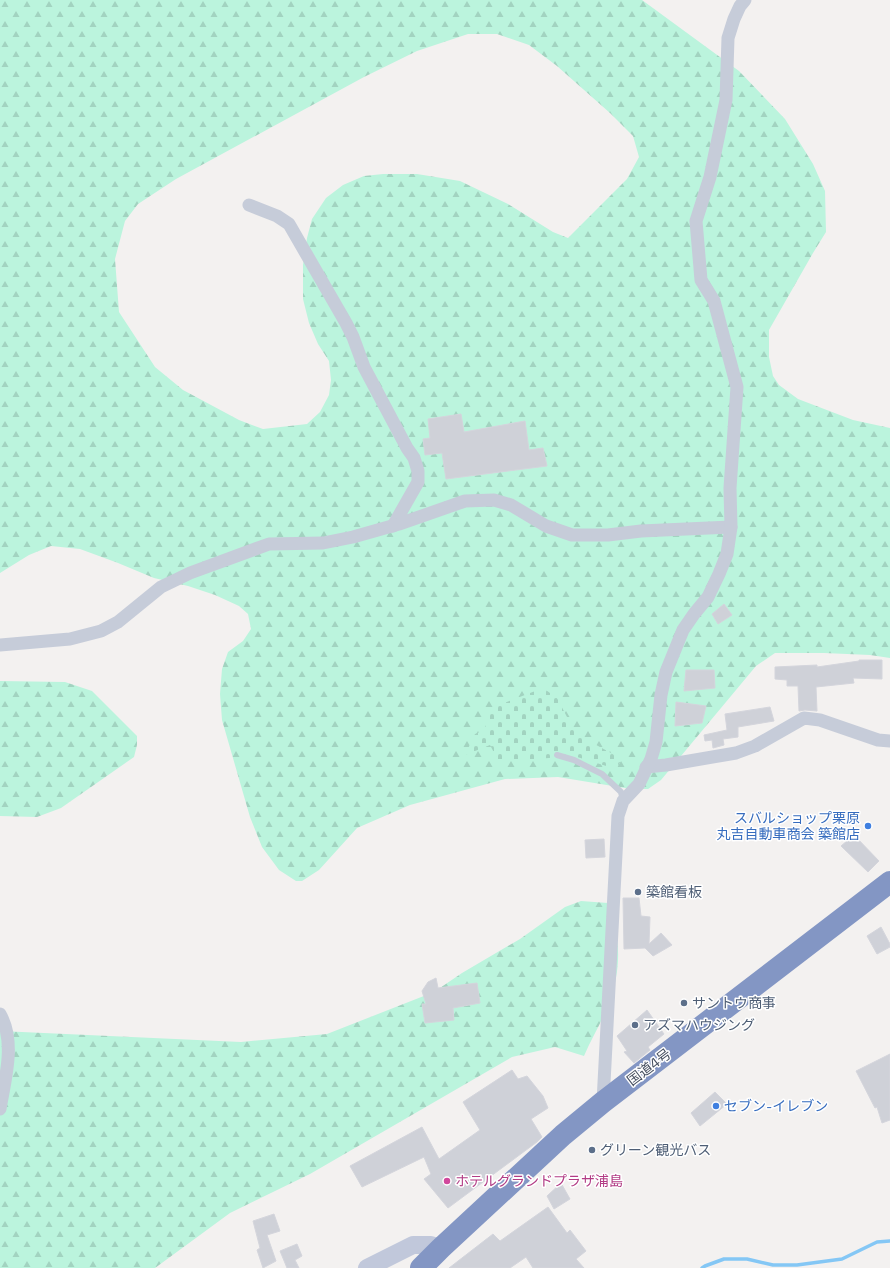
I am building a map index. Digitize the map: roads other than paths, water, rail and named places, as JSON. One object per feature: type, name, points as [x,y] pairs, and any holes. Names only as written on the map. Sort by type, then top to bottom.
[{"type":"highway","name":"国道4号","points":[[421,1268],[563,1135],[602,1102],[890,882]]},
{"type":"street","points":[[602,1102],[618,816],[623,801],[639,784],[651,759],[656,742],[661,695],[666,672],[683,630],[708,597],[719,574],[727,554],[731,527],[730,488],[736,387],[714,301],[700,280],[696,221],[710,177],[726,100],[728,38],[734,19],[740,6],[745,0]]},
{"type":"street","points":[[249,205],[276,216],[289,224],[346,323],[364,367],[406,448],[414,458],[418,471],[418,482],[394,526]]},
{"type":"street","points":[[0,645],[70,638],[101,631],[118,622],[161,587],[190,574],[269,544],[323,542],[353,537],[394,526],[465,501],[494,500],[511,505],[546,526],[572,535],[608,535],[640,531],[731,527]]},
{"type":"street","points":[[646,767],[736,753],[755,746],[804,718],[820,720],[878,740],[890,741]]},
{"type":"street","points":[[0,1014],[4,1022],[9,1047],[0,1109]]},
{"type":"street","points":[[367,1268],[413,1245],[431,1245],[441,1248]]},
{"type":"lane","points":[[557,755],[574,760],[602,774],[621,792],[623,801]]},
{"type":"waterway","points":[[702,1268],[724,1259],[747,1259],[773,1265],[797,1265],[842,1259],[877,1242],[890,1241]]},
{"type":"place","name":"スバルショップ栗原 丸吉自動車商会 築館店","points":[[868,826]]},
{"type":"place","name":"築館看板","points":[[638,892]]},
{"type":"place","name":"サントウ商事","points":[[684,1003]]},
{"type":"place","name":"アズマハウジング","points":[[635,1025]]},
{"type":"place","name":"セブン-イレブン","points":[[716,1106]]},
{"type":"place","name":"グリーン観光バス","points":[[592,1150]]},
{"type":"place","name":"ホテルグランドプラザ浦島","points":[[447,1181]]}]
